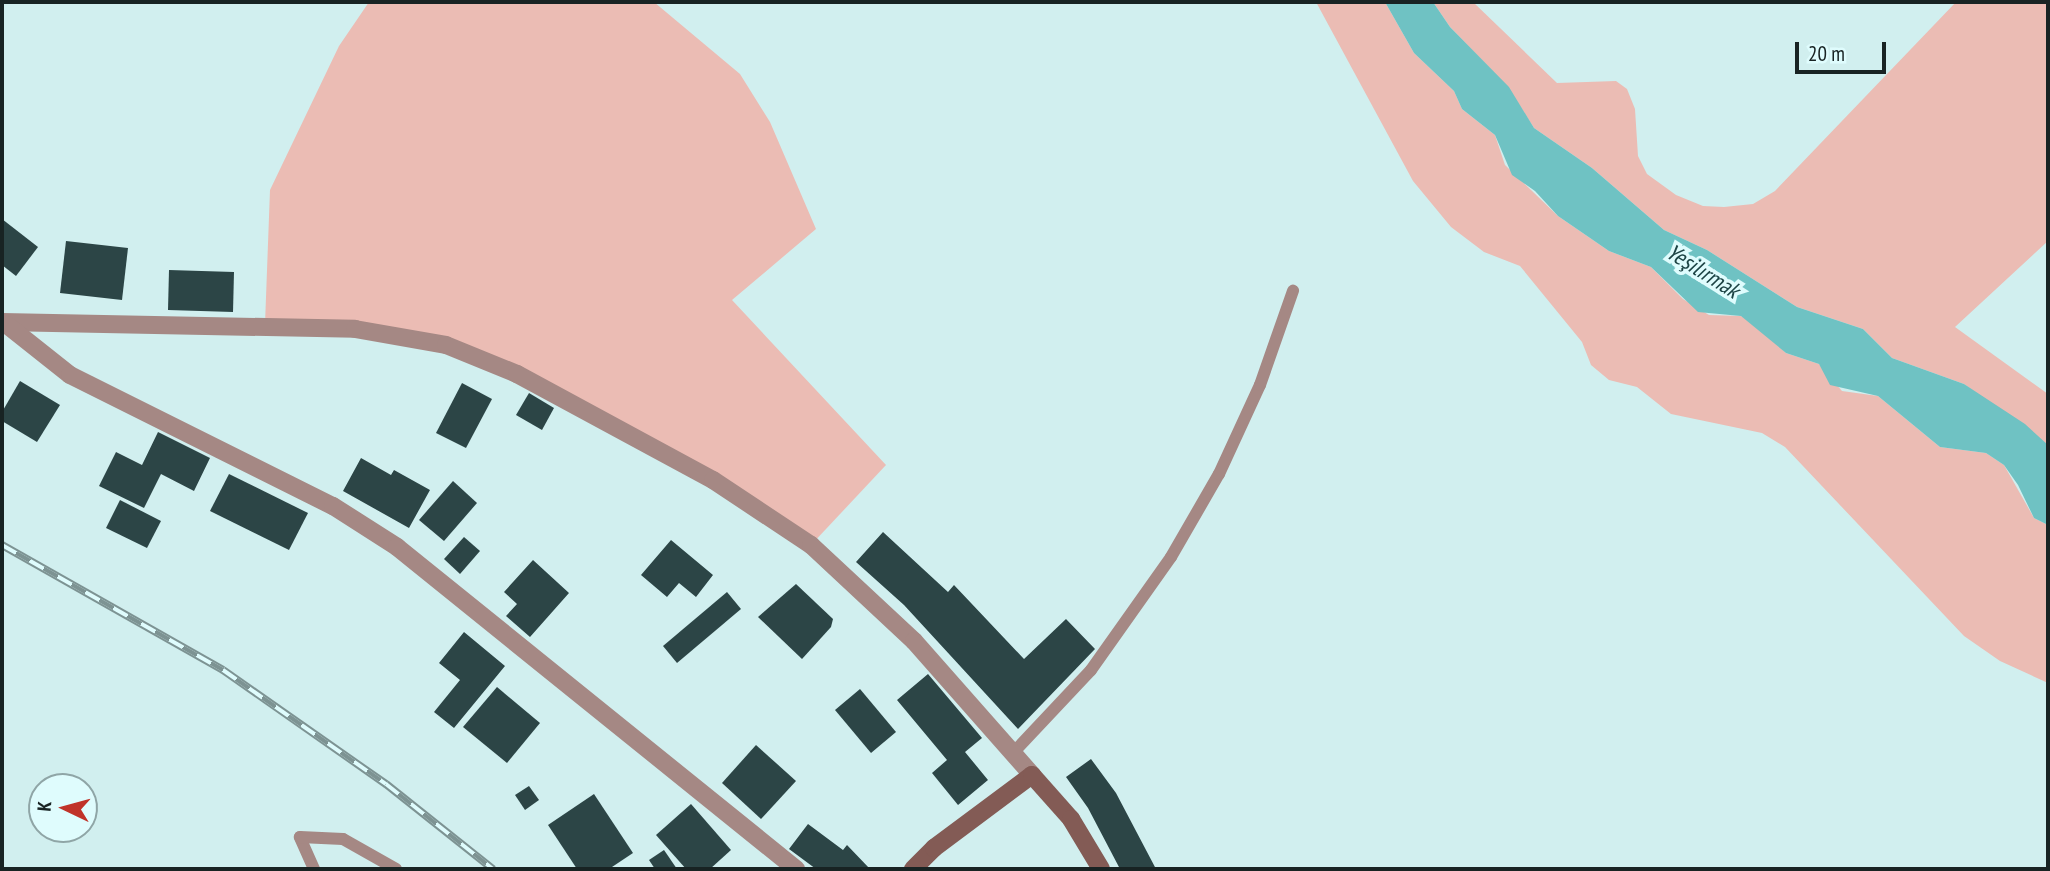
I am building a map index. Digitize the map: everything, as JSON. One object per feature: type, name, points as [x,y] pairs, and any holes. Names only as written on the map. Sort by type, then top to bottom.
[{"type":"street","points":[[4,324],[140,322],[355,329],[446,345],[517,374],[713,480],[811,545],[914,641],[1014,752],[1071,819],[1101,869]]},
{"type":"street","points":[[4,324],[70,375],[333,506],[397,547],[600,715],[796,869]]},
{"type":"street","points":[[912,869],[1032,775]]},
{"type":"lane","points":[[1014,752],[1091,670],[1171,557],[1219,474],[1261,385],[1293,291]]},
{"type":"lane","points":[[314,869],[300,837],[343,839],[396,869]]},
{"type":"shaded area","points":[[369,2],[654,2],[740,74],[770,122],[816,229],[732,300],[886,465],[811,545],[776,519],[446,345],[265,324],[270,190],[339,46]]},
{"type":"shaded area","points":[[1316,2],[1385,2],[1414,53],[1454,91],[1462,109],[1495,135],[1505,165],[1558,216],[1609,251],[1651,267],[1683,299],[1709,315],[1741,316],[1752,322],[1786,353],[1819,364],[1842,391],[1878,396],[1940,447],[1986,453],[2004,465],[2034,518],[2048,525],[2048,683],[2000,661],[1964,636],[1785,447],[1762,433],[1671,414],[1637,387],[1609,380],[1591,365],[1582,342],[1520,266],[1484,252],[1451,227],[1413,181]]},
{"type":"shaded area","points":[[1433,2],[1473,2],[1557,83],[1616,81],[1627,89],[1635,109],[1638,156],[1647,174],[1676,195],[1703,206],[1724,207],[1753,204],[1775,191],[1956,2],[2048,2],[2048,241],[1955,327],[2048,394],[2048,445],[1964,384],[1892,358],[1863,329],[1797,307],[1707,250],[1664,230],[1592,168],[1534,128],[1508,87],[1450,27]]},
{"type":"water","name":"Yeşilırmak","points":[[1385,2],[1433,2],[1450,27],[1509,87],[1534,128],[1592,168],[1664,230],[1707,250],[1797,307],[1863,329],[1892,358],[1964,384],[2025,424],[2048,445],[2048,525],[2034,518],[2018,485],[2004,465],[1986,453],[1940,447],[1878,396],[1830,385],[1819,364],[1786,353],[1741,316],[1698,312],[1651,267],[1609,251],[1558,216],[1535,191],[1512,175],[1495,135],[1462,109],[1454,91],[1414,53]]},
{"type":"building","points":[[2,219],[38,247],[16,276],[2,265]]},
{"type":"building","points":[[66,241],[128,248],[122,300],[60,293]]},
{"type":"building","points":[[169,270],[234,272],[233,312],[168,310]]},
{"type":"building","points":[[20,381],[60,405],[37,442],[2,421],[2,412]]},
{"type":"building","points":[[462,383],[492,399],[466,448],[436,433]]},
{"type":"building","points":[[529,393],[554,408],[542,430],[516,415]]},
{"type":"building","points":[[158,432],[210,458],[194,491],[161,474],[144,508],[99,486],[116,452],[142,465]]},
{"type":"building","points":[[361,458],[391,475],[394,470],[430,490],[409,528],[343,491]]},
{"type":"building","points":[[229,474],[308,513],[289,550],[210,511]]},
{"type":"building","points":[[453,481],[477,503],[444,541],[419,520]]},
{"type":"building","points":[[120,500],[161,521],[147,548],[106,528]]},
{"type":"building","points":[[883,532],[948,592],[954,585],[1024,659],[1066,619],[1095,649],[1018,729],[904,605],[856,562]]},
{"type":"building","points":[[464,537],[480,551],[460,574],[444,559]]},
{"type":"building","points":[[671,540],[713,575],[696,597],[679,583],[667,597],[641,575]]},
{"type":"building","points":[[533,560],[569,593],[530,637],[506,616],[517,604],[504,592]]},
{"type":"building","points":[[796,584],[833,619],[831,627],[802,659],[758,617]]},
{"type":"building","points":[[727,592],[741,609],[677,663],[663,646]]},
{"type":"building","points":[[464,632],[505,666],[454,728],[434,712],[460,680],[439,663]]},
{"type":"building","points":[[928,674],[982,738],[965,752],[988,780],[958,805],[932,773],[947,760],[897,700]]},
{"type":"building","points":[[497,687],[540,723],[507,763],[463,727]]},
{"type":"building","points":[[860,689],[896,732],[871,753],[835,710]]},
{"type":"building","points":[[756,745],[796,781],[761,819],[722,783]]},
{"type":"building","points":[[1091,759],[1116,793],[1156,869],[1120,869],[1088,808],[1066,777]]},
{"type":"building","points":[[529,786],[539,800],[525,810],[515,795]]},
{"type":"building","points":[[594,794],[633,853],[609,869],[577,869],[548,825]]},
{"type":"building","points":[[691,804],[731,850],[710,869],[686,869],[656,835]]},
{"type":"building","points":[[808,824],[843,850],[847,845],[870,869],[816,869],[789,849]]},
{"type":"building","points":[[664,850],[677,869],[655,869],[649,860]]},
{"type":"railway","points":[[2,545],[223,670],[386,784],[493,869]]}]
